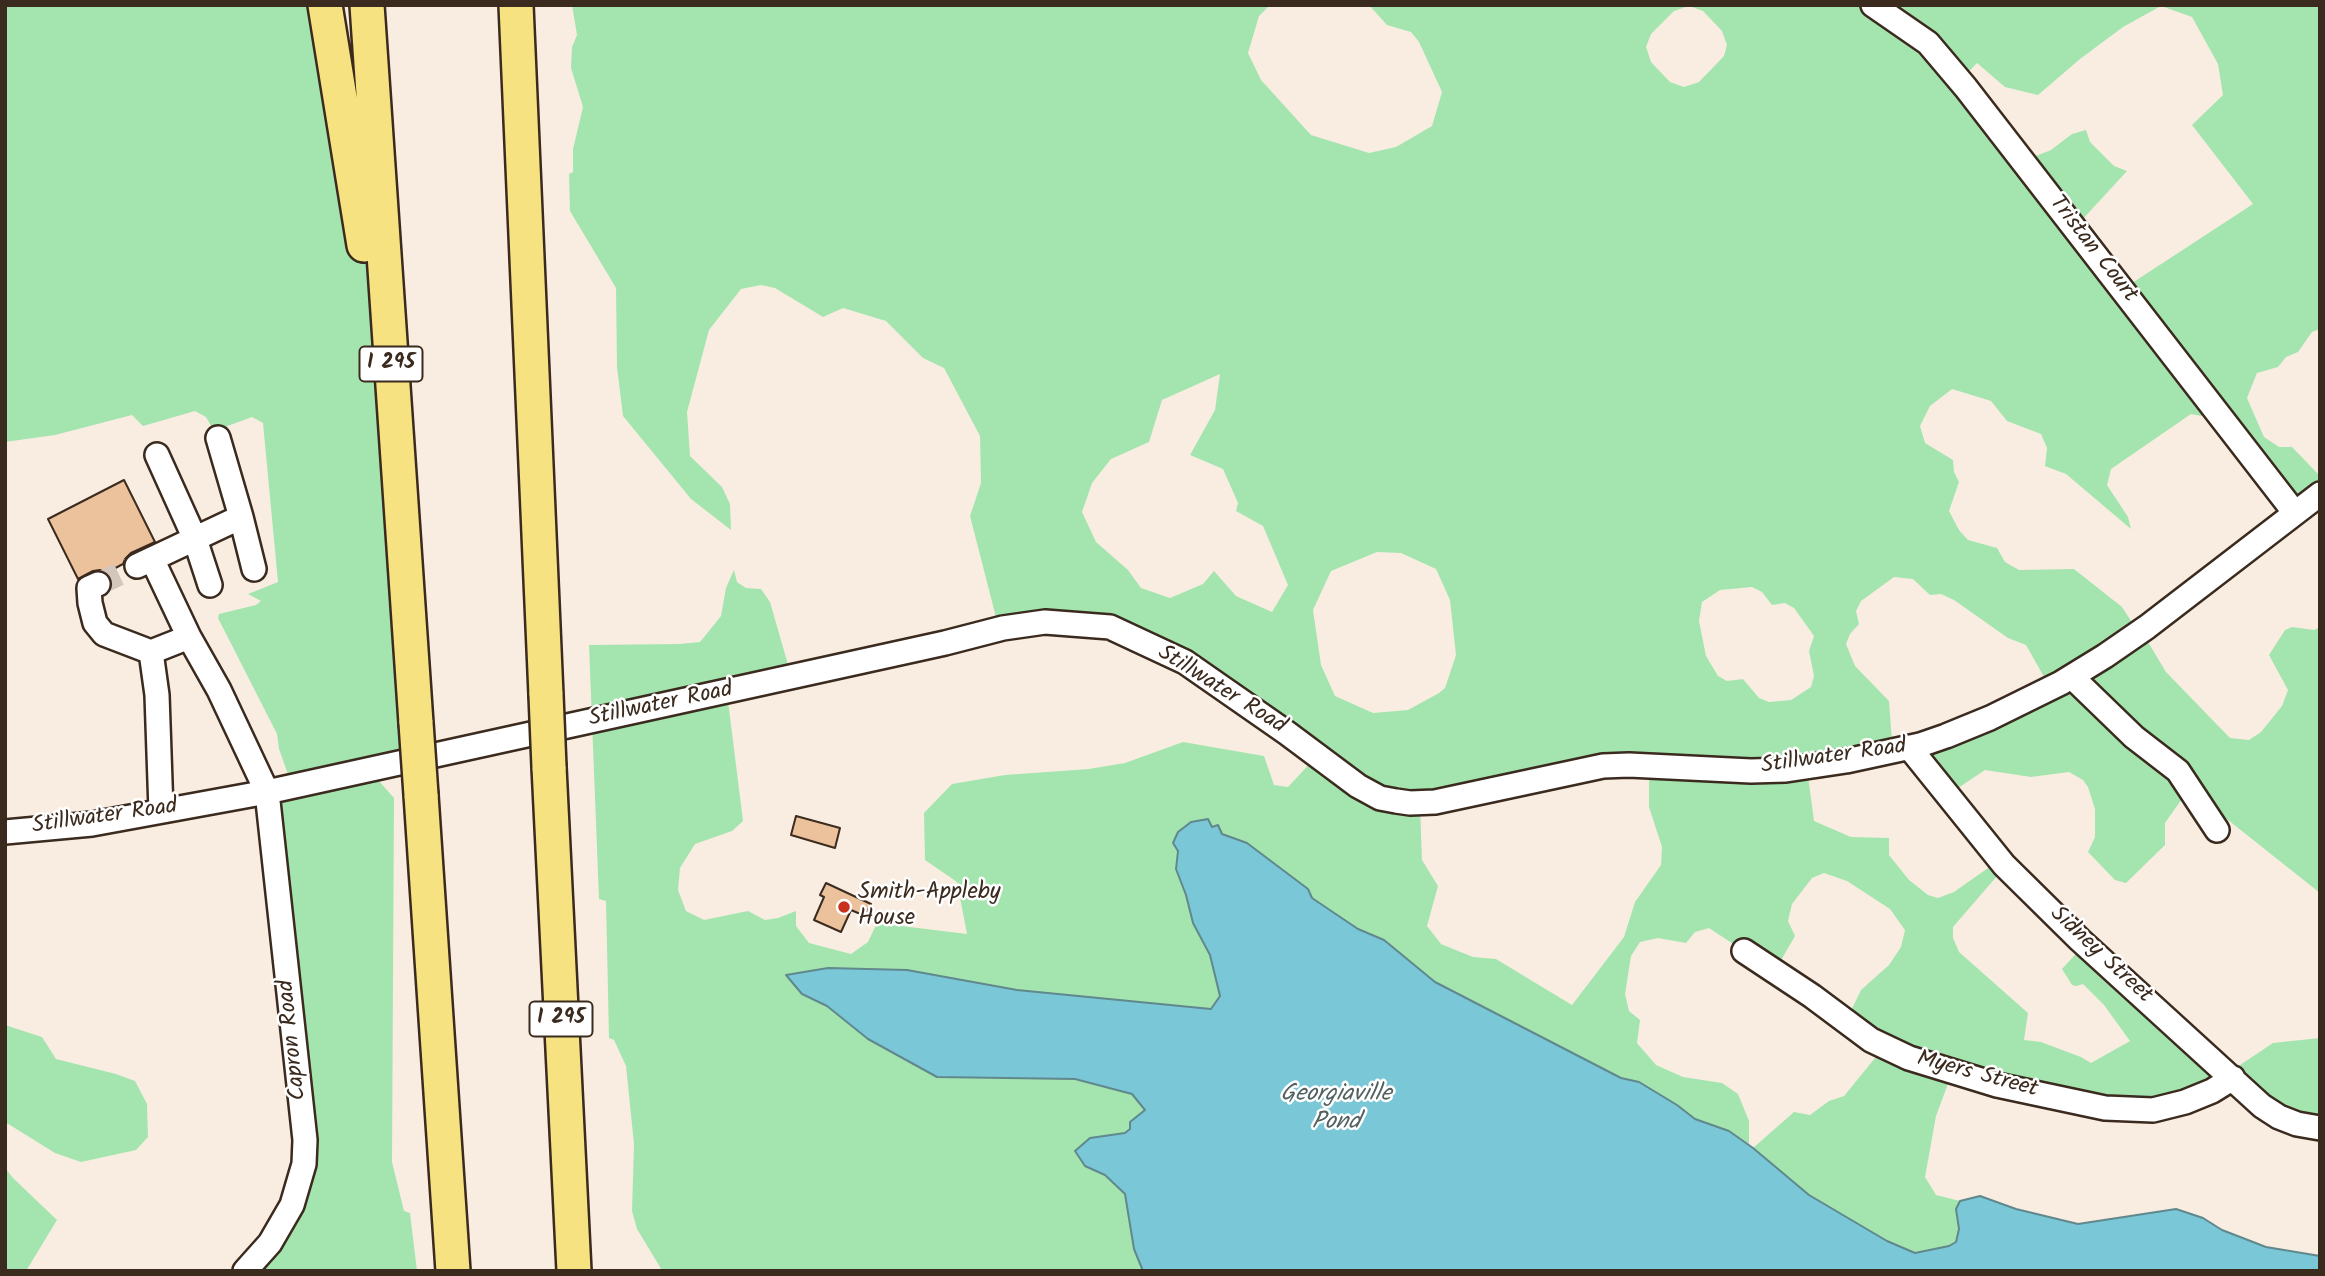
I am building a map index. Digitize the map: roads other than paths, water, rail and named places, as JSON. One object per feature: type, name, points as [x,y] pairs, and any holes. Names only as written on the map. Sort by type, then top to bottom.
[{"type":"highway","points":[[325,5],[399,477]]},
{"type":"highway","name":"I 295","points":[[367,5],[453,1271]]},
{"type":"highway","name":"I 295","points":[[516,5],[574,1271]]},
{"type":"street","name":"Tristan Court","points":[[1873,5],[1928,43],[1966,88],[2295,513]]},
{"type":"street","points":[[218,438],[242,517],[254,569]]},
{"type":"street","points":[[157,455],[195,538],[210,585]]},
{"type":"street","name":"Stillwater Road","points":[[5,832],[92,824],[267,792],[952,642],[1003,628],[1045,622],[1110,627],[1185,662],[1358,786],[1380,798],[1403,802],[1436,802],[1466,797],[1602,766],[1751,771],[1846,761],[1909,747],[1964,729],[2072,677],[2147,627],[2320,494]]},
{"type":"street","points":[[195,538],[242,517]]},
{"type":"street","name":"Capron Road","points":[[195,538],[144,562],[219,690],[267,792],[305,1140],[304,1164],[299,1185],[284,1222],[271,1243],[245,1271]]},
{"type":"street","points":[[99,584],[89,588],[90,603],[95,623],[104,634],[151,652],[189,637]]},
{"type":"street","points":[[151,652],[157,695],[160,811]]},
{"type":"street","points":[[2072,677],[2134,737],[2178,771],[2217,830]]},
{"type":"street","name":"Sidney Street","points":[[1909,747],[2004,865],[2080,940],[2262,1106],[2297,1124],[2320,1128]]},
{"type":"street","name":"Myers Street","points":[[1744,951],[1812,996],[1871,1040],[1919,1062],[1997,1085],[2105,1108],[2154,1110],[2185,1102],[2212,1091],[2233,1078]]},
{"type":"water","name":"Georgiaville Pond","points":[[1208,819],[1212,827],[1218,825],[1222,834],[1247,843],[1308,889],[1312,898],[1358,929],[1384,940],[1435,982],[1621,1078],[1639,1082],[1695,1119],[1729,1131],[1809,1195],[1887,1241],[1915,1253],[1956,1242],[1959,1229],[1956,1209],[1960,1201],[1980,1196],[2016,1209],[2078,1224],[2176,1209],[2203,1218],[2222,1230],[2266,1247],[2320,1256],[2320,1271],[1143,1271],[1134,1249],[1125,1194],[1105,1175],[1085,1166],[1075,1151],[1090,1138],[1125,1133],[1130,1129],[1130,1122],[1145,1110],[1132,1094],[1075,1079],[937,1077],[868,1039],[827,1006],[802,994],[786,975],[828,968],[907,970],[1017,990],[1211,1009],[1220,996],[1210,955],[1193,923],[1176,869],[1178,851],[1173,843],[1178,832],[1191,822]]},
{"type":"tunnel","points":[[98,584],[137,566]]},
{"type":"place","name":"Smith-Appleby House","points":[[844,907]]}]
